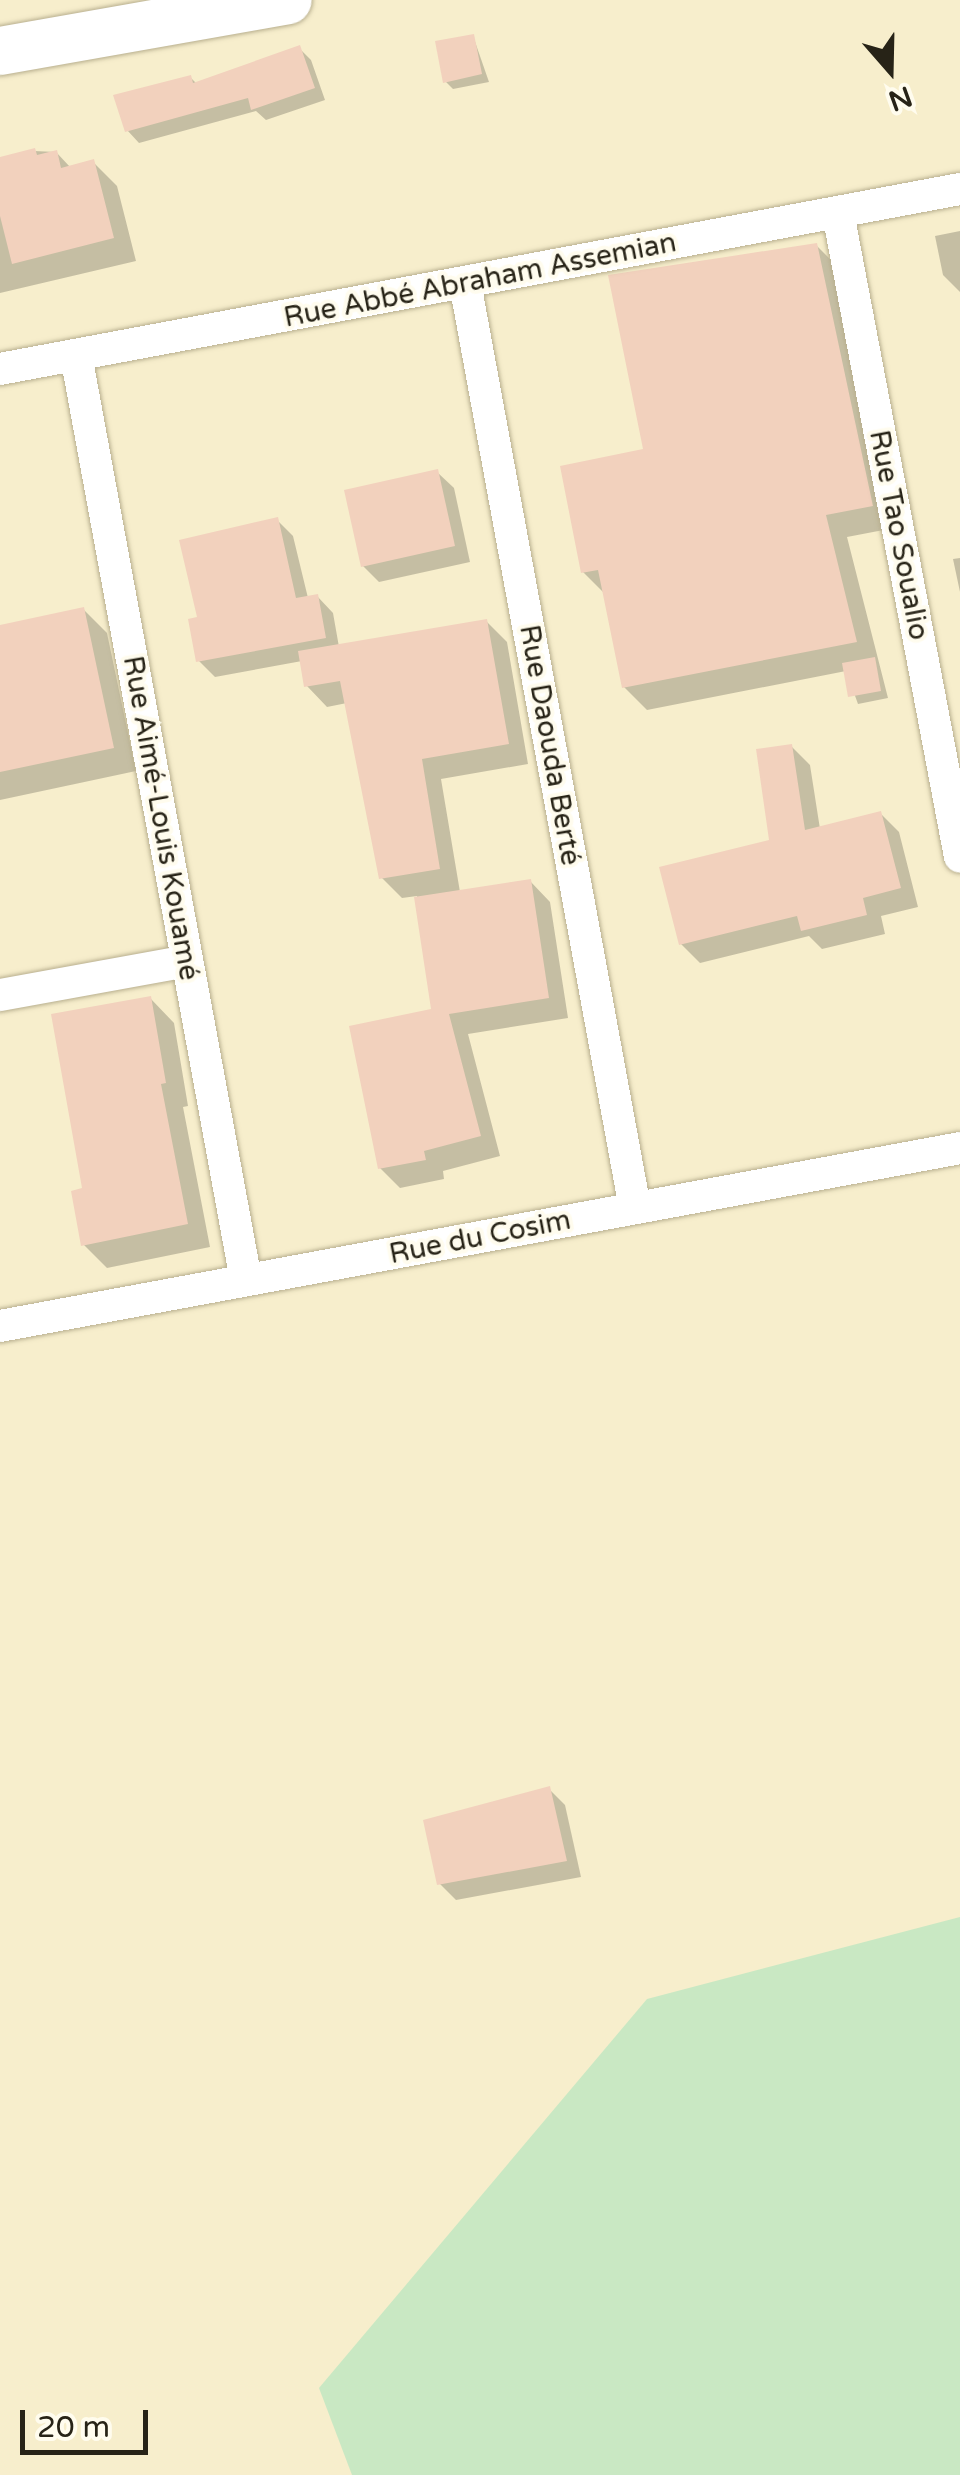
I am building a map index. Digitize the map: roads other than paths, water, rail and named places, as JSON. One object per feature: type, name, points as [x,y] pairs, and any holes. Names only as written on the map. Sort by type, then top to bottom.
[{"type":"street","points":[[0,51],[126,14],[288,0]]},
{"type":"street","name":"Rue Abbé Abraham Assemian","points":[[0,370],[960,189]]},
{"type":"street","name":"Rue Tao Soualio","points":[[838,214],[960,857]]},
{"type":"street","name":"Rue Daouda Berté","points":[[465,283],[635,1208]]},
{"type":"street","name":"Rue Aimé-Louis Kouamé","points":[[76,355],[246,1280]]},
{"type":"street","points":[[0,995],[188,961]]},
{"type":"street","name":"Rue du Cosim","points":[[0,1326],[960,1148]]}]
